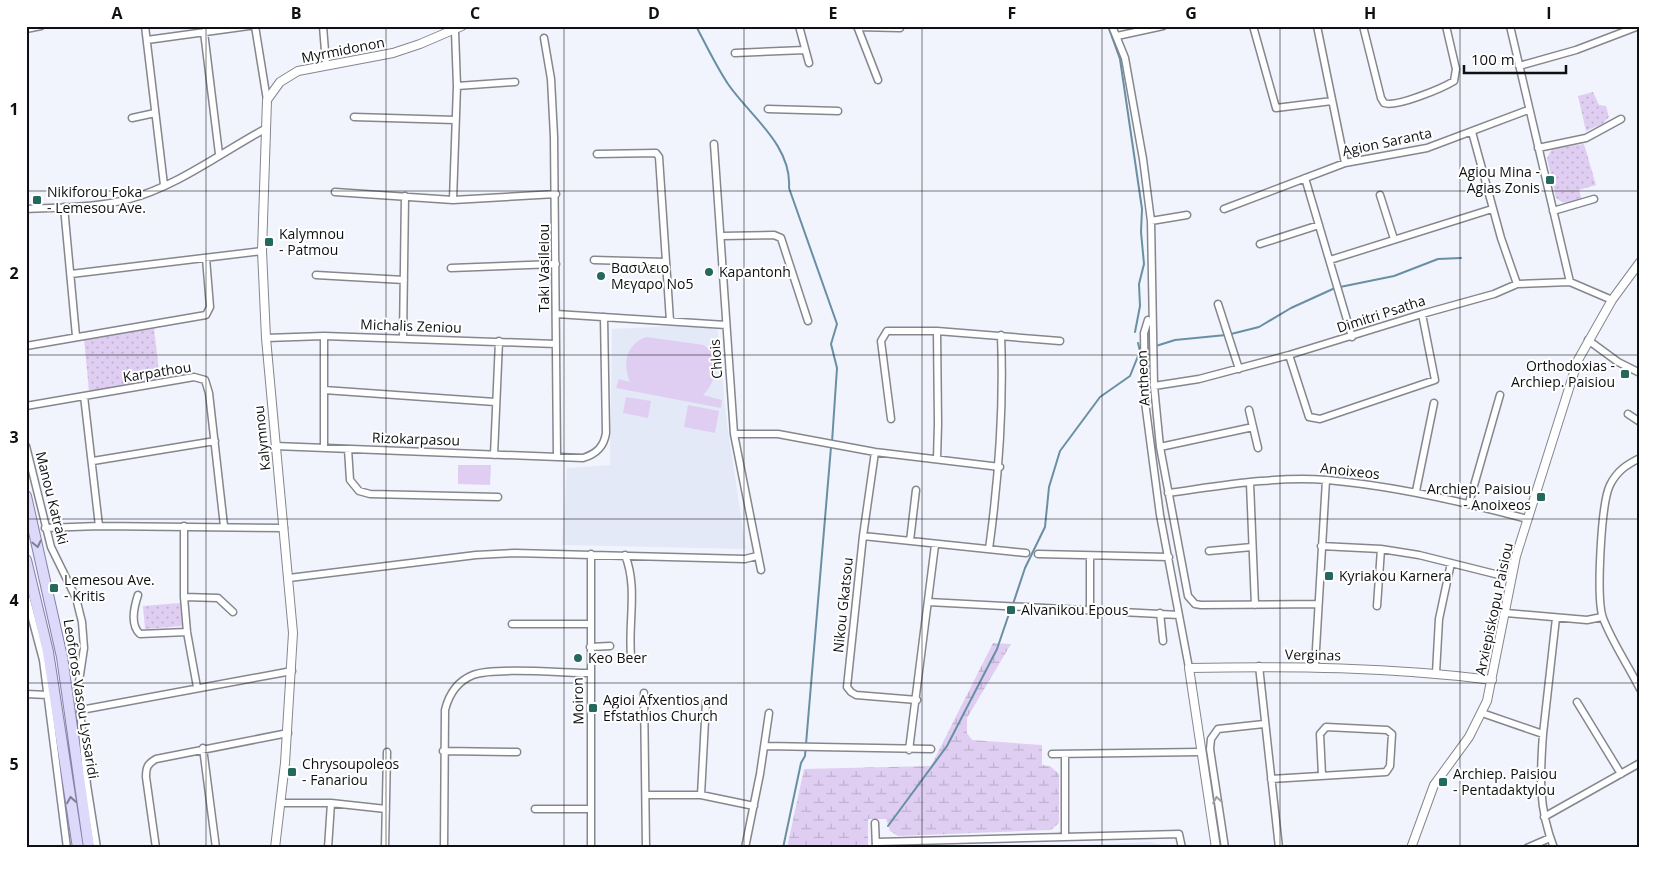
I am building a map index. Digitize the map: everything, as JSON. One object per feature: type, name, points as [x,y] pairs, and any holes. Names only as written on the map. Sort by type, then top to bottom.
[{"type":"main road","name":"Leoforos Vasou Lyssaridi","points":[[26,496],[62,657],[89,848]]},
{"type":"main road","name":"Leoforos Vasou Lyssaridi","points":[[26,560],[48,652],[78,848]]},
{"type":"street","points":[[26,29],[40,26]]},
{"type":"street","points":[[145,26],[164,185]]},
{"type":"street","points":[[147,40],[249,26]]},
{"type":"street","name":"Kalymnou","points":[[255,26],[267,100],[262,251],[266,338],[293,634],[288,733],[275,848]]},
{"type":"street","points":[[323,26],[326,64]]},
{"type":"street","name":"Myrmidonon","points":[[267,100],[275,87],[286,77],[298,71],[326,64],[344,63],[393,53],[454,31],[462,26]]},
{"type":"street","points":[[799,26],[810,63]]},
{"type":"street","name":"Antheon","points":[[1112,26],[1118,36],[1129,78],[1151,221],[1154,386],[1160,447],[1180,560],[1191,601],[1201,605],[1318,604]]},
{"type":"street","points":[[1118,36],[1163,26]]},
{"type":"street","points":[[1253,26],[1276,108],[1332,101]]},
{"type":"street","points":[[1317,26],[1345,163]]},
{"type":"street","points":[[1363,26],[1381,98],[1384,103],[1391,104],[1421,95],[1454,81],[1456,69],[1446,26]]},
{"type":"street","points":[[1510,26],[1528,110],[1570,282]]},
{"type":"street","points":[[1519,66],[1576,50],[1622,29],[1639,26]]},
{"type":"street","points":[[878,80],[857,27],[900,28]]},
{"type":"street","points":[[453,200],[457,86],[454,31]]},
{"type":"street","points":[[204,32],[219,154]]},
{"type":"street","name":"Taki Vasileiou","points":[[544,38],[551,79],[556,194],[557,456]]},
{"type":"street","points":[[735,53],[806,50]]},
{"type":"street","points":[[457,86],[515,82]]},
{"type":"street","points":[[768,109],[838,111]]},
{"type":"street","name":"Agion Saranta","points":[[1224,210],[1345,163],[1427,148],[1528,110]]},
{"type":"street","points":[[132,118],[156,113]]},
{"type":"street","points":[[354,117],[455,120]]},
{"type":"street","points":[[1538,148],[1586,138],[1621,119]]},
{"type":"street","points":[[26,209],[98,206],[130,199],[192,171],[265,129]]},
{"type":"street","points":[[1472,132],[1492,209],[1517,284]]},
{"type":"street","name":"Chlois","points":[[714,144],[722,236],[734,434],[761,570]]},
{"type":"street","points":[[597,154],[656,153],[659,157],[670,321]]},
{"type":"street","points":[[1305,178],[1352,337]]},
{"type":"street","points":[[335,192],[453,200],[556,194]]},
{"type":"street","points":[[1380,195],[1394,239]]},
{"type":"street","points":[[403,338],[405,196]]},
{"type":"street","points":[[1553,211],[1594,199]]},
{"type":"street","points":[[64,207],[76,336]]},
{"type":"street","points":[[1330,260],[1492,209]]},
{"type":"street","points":[[1151,221],[1187,215]]},
{"type":"street","points":[[1260,244],[1319,225]]},
{"type":"street","points":[[722,236],[774,236],[781,238],[808,321]]},
{"type":"street","points":[[71,274],[262,251]]},
{"type":"street","points":[[26,346],[206,315],[210,306],[206,258]]},
{"type":"street","points":[[594,260],[665,262]]},
{"type":"street","name":"Arxiepiskopu Paisiou","points":[[1411,848],[1434,786],[1482,713],[1492,680],[1511,578],[1527,519],[1570,381],[1588,340],[1612,300],[1640,262]]},
{"type":"street","points":[[451,268],[556,264]]},
{"type":"street","points":[[316,275],[404,280]]},
{"type":"street","name":"Dimitri Psatha","points":[[1154,386],[1199,380],[1239,369],[1494,294],[1517,284],[1570,282],[1612,300]]},
{"type":"street","points":[[1218,304],[1239,369]]},
{"type":"street","points":[[556,314],[726,325]]},
{"type":"street","points":[[1288,355],[1309,417],[1320,419],[1435,380],[1422,314]]},
{"type":"street","name":"Rizokarpasou","points":[[275,446],[586,457],[598,451],[603,444],[606,433],[604,317]]},
{"type":"street","points":[[1148,320],[1144,333],[1145,402],[1160,515],[1189,668],[1216,848]]},
{"type":"street","points":[[890,419],[881,341],[883,335],[891,330],[937,331],[1060,341]]},
{"type":"street","points":[[937,331],[937,459]]},
{"type":"street","points":[[324,336],[324,448]]},
{"type":"street","name":"Michalis Zeniou","points":[[266,338],[324,336],[556,344]]},
{"type":"street","points":[[989,549],[1000,467],[1001,336]]},
{"type":"street","points":[[1588,340],[1618,362],[1640,372]]},
{"type":"street","points":[[494,455],[499,341]]},
{"type":"street","name":"Karpathou","points":[[26,406],[200,378],[208,385],[224,526]]},
{"type":"street","points":[[324,390],[495,402]]},
{"type":"street","points":[[1469,503],[1500,395]]},
{"type":"street","points":[[84,396],[99,526]]},
{"type":"street","points":[[1416,491],[1434,403]]},
{"type":"street","points":[[1249,410],[1258,448]]},
{"type":"street","points":[[1628,414],[1640,422]]},
{"type":"street","points":[[1160,447],[1253,427]]},
{"type":"street","points":[[734,434],[778,434],[875,452],[1000,467]]},
{"type":"street","points":[[93,461],[215,441]]},
{"type":"street","name":"Manou Katraki","points":[[26,446],[46,528],[57,563],[76,598],[82,622],[84,648],[78,688],[87,785],[97,848]]},
{"type":"street","points":[[348,449],[350,480],[359,491],[370,494],[498,497]]},
{"type":"street","name":"Nikou Gkatsou","points":[[875,452],[863,536],[847,686],[856,696],[916,700]]},
{"type":"street","points":[[1640,458],[1622,468],[1609,487],[1606,496],[1600,591],[1602,616],[1640,688]]},
{"type":"street","points":[[1315,666],[1326,480]]},
{"type":"street","name":"Anoixeos","points":[[1168,493],[1250,482],[1326,480],[1416,491],[1527,519]]},
{"type":"street","points":[[1250,482],[1255,605]]},
{"type":"street","points":[[910,541],[916,490]]},
{"type":"street","points":[[184,526],[184,597],[187,632],[197,688]]},
{"type":"street","points":[[46,528],[224,526],[284,528]]},
{"type":"street","points":[[863,536],[1026,553]]},
{"type":"street","points":[[910,750],[936,545]]},
{"type":"street","points":[[1321,546],[1381,549],[1451,563],[1511,578]]},
{"type":"street","points":[[1209,551],[1252,547]]},
{"type":"street","points":[[1377,606],[1381,549]]},
{"type":"street","points":[[289,578],[476,555],[590,554],[745,559],[757,556]]},
{"type":"street","name":"Moiron","points":[[590,554],[591,848]]},
{"type":"street","points":[[1038,554],[1168,557]]},
{"type":"street","points":[[625,555],[631,571],[633,587],[629,625],[631,656]]},
{"type":"street","points":[[1090,556],[1090,610]]},
{"type":"street","points":[[1436,673],[1439,619],[1451,563]]},
{"type":"street","points":[[138,595],[135,606],[134,625],[140,634],[187,632]]},
{"type":"street","points":[[26,596],[28,614],[43,660],[67,848]]},
{"type":"street","points":[[184,597],[218,598],[233,612]]},
{"type":"street","points":[[928,602],[1179,614]]},
{"type":"street","points":[[1160,612],[1163,641]]},
{"type":"street","points":[[1506,613],[1587,620],[1602,616]]},
{"type":"street","points":[[1554,848],[1544,817],[1539,785],[1542,734],[1556,618]]},
{"type":"street","points":[[512,624],[590,624]]},
{"type":"street","points":[[590,647],[610,646]]},
{"type":"street","points":[[1259,666],[1279,848]]},
{"type":"street","name":"Verginas","points":[[1189,668],[1315,666],[1436,673],[1492,680]]},
{"type":"street","points":[[81,710],[292,671]]},
{"type":"street","points":[[444,848],[443,751],[447,704],[457,686],[467,678],[486,672],[590,673]]},
{"type":"street","points":[[644,693],[646,848]]},
{"type":"street","points":[[26,694],[48,695]]},
{"type":"street","points":[[701,796],[706,702]]},
{"type":"street","points":[[1577,702],[1621,774]]},
{"type":"street","points":[[745,848],[765,746],[769,713]]},
{"type":"street","points":[[1482,713],[1542,734]]},
{"type":"street","points":[[1225,848],[1210,748],[1211,739],[1218,729],[1264,724]]},
{"type":"street","points":[[1270,779],[1388,771],[1392,734],[1387,730],[1326,727],[1320,734],[1322,775]]},
{"type":"street","points":[[156,848],[146,768],[156,759],[203,748],[288,733]]},
{"type":"street","points":[[765,746],[931,749]]},
{"type":"street","points":[[203,748],[216,848]]},
{"type":"street","points":[[443,751],[517,752]]},
{"type":"street","points":[[385,848],[387,752]]},
{"type":"street","points":[[1052,754],[1201,752]]},
{"type":"street","points":[[1064,837],[1065,754]]},
{"type":"street","points":[[1544,817],[1640,763]]},
{"type":"street","points":[[646,795],[701,796],[754,806]]},
{"type":"street","points":[[281,803],[331,803],[386,809]]},
{"type":"street","points":[[328,848],[331,803]]},
{"type":"street","points":[[536,809],[591,809]]},
{"type":"street","points":[[875,823],[877,845],[1180,834],[1182,848]]},
{"type":"street","points":[[1527,848],[1550,838]]},
{"type":"shaded area","points":[[717,324],[727,424],[746,549],[562,545],[567,468],[610,465],[612,329]]},
{"type":"shaded area","points":[[1149,842],[1160,844],[1165,848],[1017,848]]},
{"type":"green space","points":[[1593,92],[1599,105],[1606,106],[1609,117],[1602,124],[1586,131],[1578,96]]},
{"type":"green space","points":[[1584,144],[1596,185],[1579,190],[1582,200],[1569,203],[1562,202],[1556,198],[1547,158],[1552,149]]},
{"type":"green space","points":[[154,328],[160,380],[89,391],[84,339]]},
{"type":"green space","points":[[646,337],[704,345],[710,350],[716,369],[712,383],[703,395],[722,400],[721,408],[616,388],[619,379],[630,382],[626,368],[628,355],[634,344]]},
{"type":"green space","points":[[626,397],[651,401],[648,418],[623,413]]},
{"type":"green space","points":[[688,405],[719,411],[715,433],[684,427]]},
{"type":"green space","points":[[458,465],[491,465],[490,485],[458,484]]},
{"type":"green space","points":[[180,603],[182,626],[145,629],[143,606]]},
{"type":"green space","points":[[993,643],[1011,644],[967,718],[967,733],[972,740],[1042,745],[1042,765],[1050,766],[1059,774],[1059,823],[1051,830],[898,836],[890,831],[886,819],[868,819],[868,848],[787,848],[804,769],[931,766]]},
{"type":"waterway","points":[[696,26],[728,84],[768,132],[784,158],[788,172],[789,188],[837,324],[831,344],[837,368],[832,442]]},
{"type":"waterway","points":[[1108,26],[1120,59],[1142,209],[1141,232],[1144,264],[1139,284],[1140,306],[1135,332]]},
{"type":"waterway","points":[[1340,287],[1394,276],[1438,259],[1461,258]]},
{"type":"waterway","points":[[1231,334],[1259,327],[1291,308],[1335,288]]},
{"type":"waterway","points":[[1013,604],[1025,568],[1045,527],[1049,487],[1060,451],[1100,397],[1130,376],[1140,351],[1175,340],[1226,335]]},
{"type":"waterway","points":[[1138,343],[1140,351]]},
{"type":"waterway","points":[[783,848],[801,763],[805,756],[831,447]]},
{"type":"waterway","points":[[888,826],[947,746],[997,649],[1011,608]]},
{"type":"place","name":"Agiou Mina - Agias Zonis","points":[[1550,180]]},
{"type":"place","name":"Nikiforou Foka - Lemesou Ave.","points":[[37,200]]},
{"type":"place","name":"Kalymnou - Patmou","points":[[269,242]]},
{"type":"place","name":"Kapantonh","points":[[709,272]]},
{"type":"place","name":"Βασιλειο Μεγαρο Νο5","points":[[601,276]]},
{"type":"place","name":"Orthodoxias - Archiep. Paisiou","points":[[1625,374]]},
{"type":"place","name":"Archiep. Paisiou - Anoixeos","points":[[1541,497]]},
{"type":"place","name":"Kyriakou Karnera","points":[[1329,576]]},
{"type":"place","name":"Lemesou Ave. - Kritis","points":[[54,588]]},
{"type":"place","name":"Alvanikou Epous","points":[[1011,610]]},
{"type":"place","name":"Keo Beer","points":[[578,658]]},
{"type":"place","name":"Agioi Afxentios and Efstathios Church","points":[[593,708]]},
{"type":"place","name":"Chrysoupoleos - Fanariou","points":[[292,772]]},
{"type":"place","name":"Archiep. Paisiou - Pentadaktylou","points":[[1443,782]]}]
